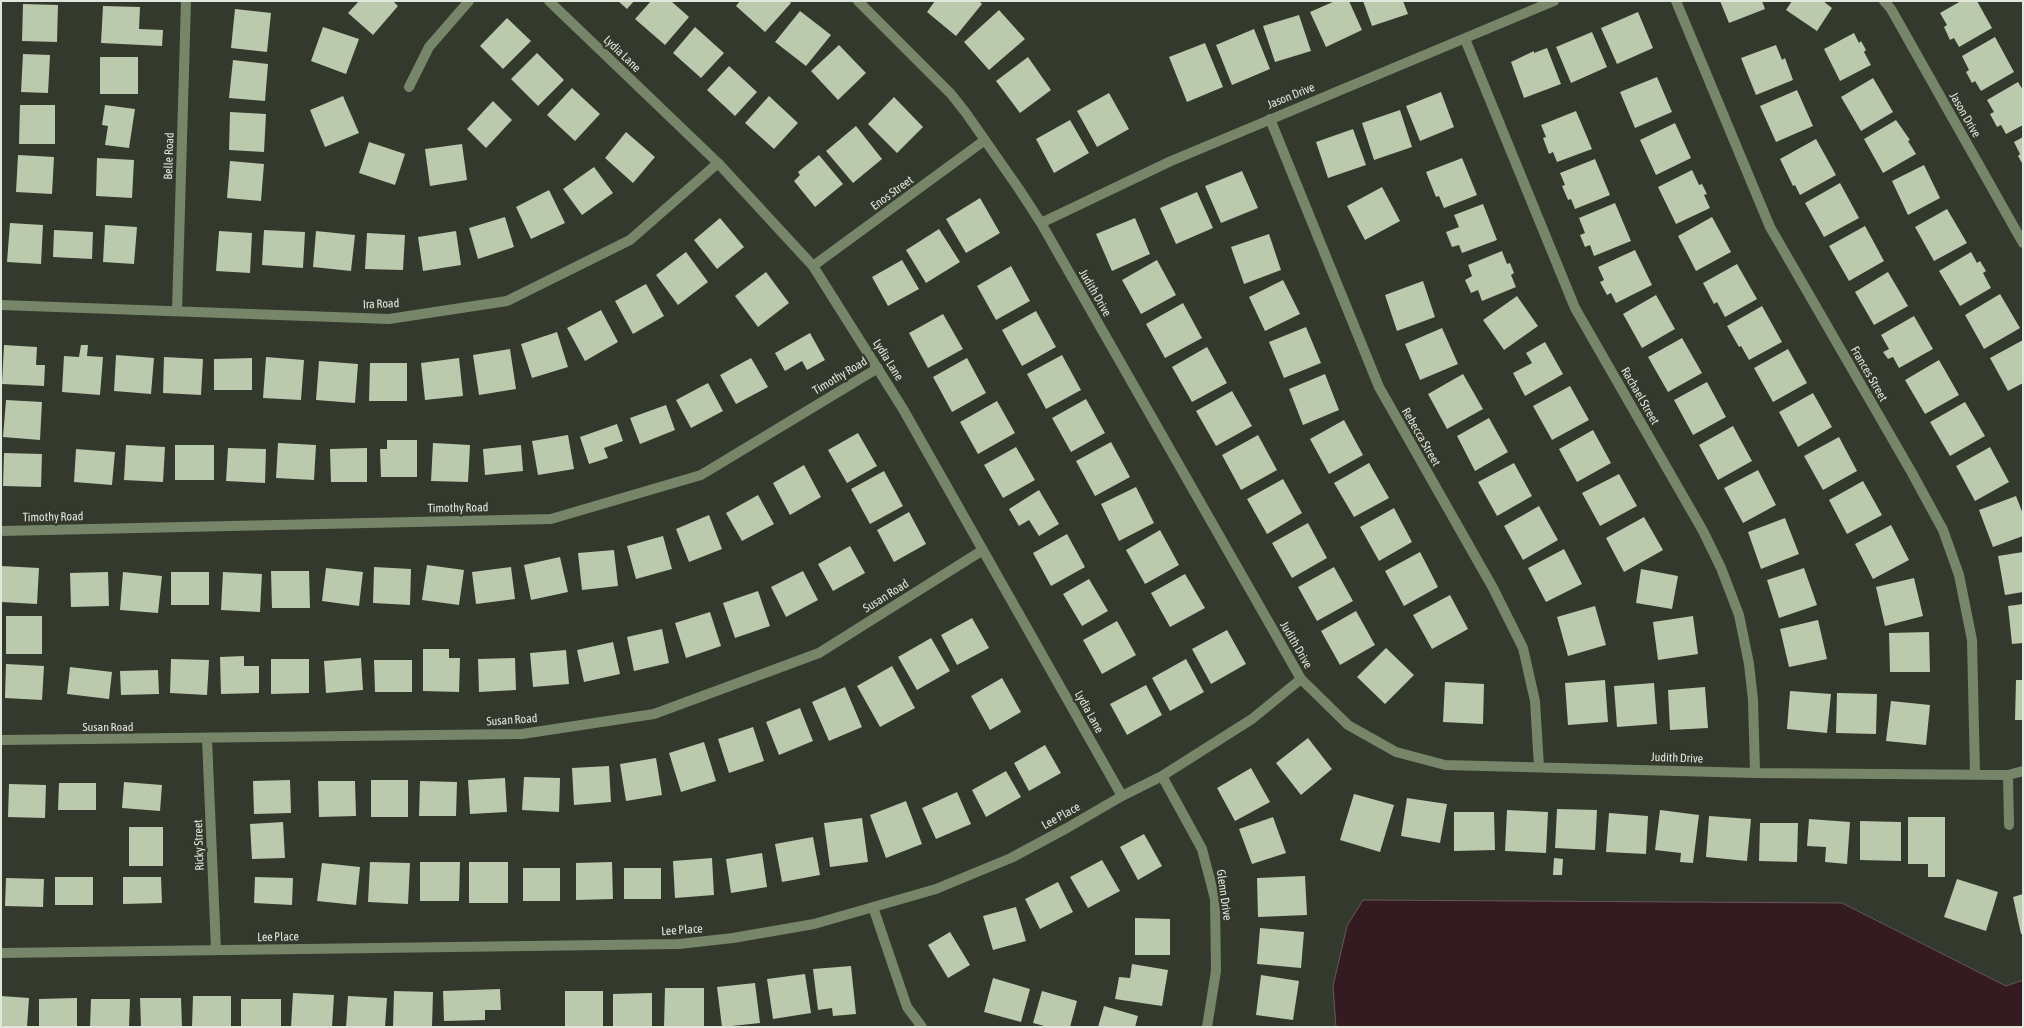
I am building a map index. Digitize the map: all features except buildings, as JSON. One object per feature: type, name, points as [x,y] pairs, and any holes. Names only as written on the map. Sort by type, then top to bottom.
[{"type":"street","name":"Belle Road","points":[[177,311],[186,1]]},
{"type":"street","points":[[409,87],[429,47],[469,1]]},
{"type":"street","name":"Lydia Lane","points":[[549,1],[718,163],[814,266],[878,368],[1122,796]]},
{"type":"street","name":"Judith Drive","points":[[858,1],[951,94],[985,140],[1041,223],[1300,679],[1348,725],[1396,752],[1445,765],[1755,773],[2008,775],[2023,771]]},
{"type":"street","name":"Jason Drive","points":[[1041,223],[1171,161],[1554,1]]},
{"type":"street","name":"Frances Street","points":[[1676,1],[1770,226],[1943,530],[1959,575],[1972,640],[1975,774]]},
{"type":"street","name":"Jason Drive","points":[[1884,1],[1891,10],[2023,243]]},
{"type":"street","name":"Rachael Street","points":[[1465,39],[1575,308],[1703,531],[1722,568],[1739,615],[1749,664],[1753,700],[1755,773]]},
{"type":"street","name":"Rebecca Street","points":[[1270,119],[1378,387],[1493,588],[1523,648],[1535,701],[1539,767]]},
{"type":"street","name":"Enos Street","points":[[814,266],[985,140]]},
{"type":"street","name":"Ira Road","points":[[1,305],[389,319],[507,301],[630,240],[718,163]]},
{"type":"street","name":"Timothy Road","points":[[1,531],[551,519],[701,475],[878,368]]},
{"type":"street","name":"Susan Road","points":[[1,740],[522,734],[654,714],[819,653],[983,550]]},
{"type":"street","name":"Lee Place","points":[[1,953],[678,944],[733,938],[814,924],[936,889],[1011,858],[1122,796],[1162,776],[1252,719],[1300,679]]},
{"type":"street","name":"Ricky Street","points":[[208,739],[216,950]]},
{"type":"street","points":[[2008,775],[2009,825]]},
{"type":"street","name":"Glenn Drive","points":[[1162,776],[1202,849],[1215,899],[1216,971],[1207,1027]]},
{"type":"street","points":[[873,907],[907,1007],[922,1027]]},
{"type":"shaded area","points":[[1363,900],[1842,903],[2006,986],[2023,980],[2023,1027],[1336,1027],[1333,986],[1347,926]]}]
